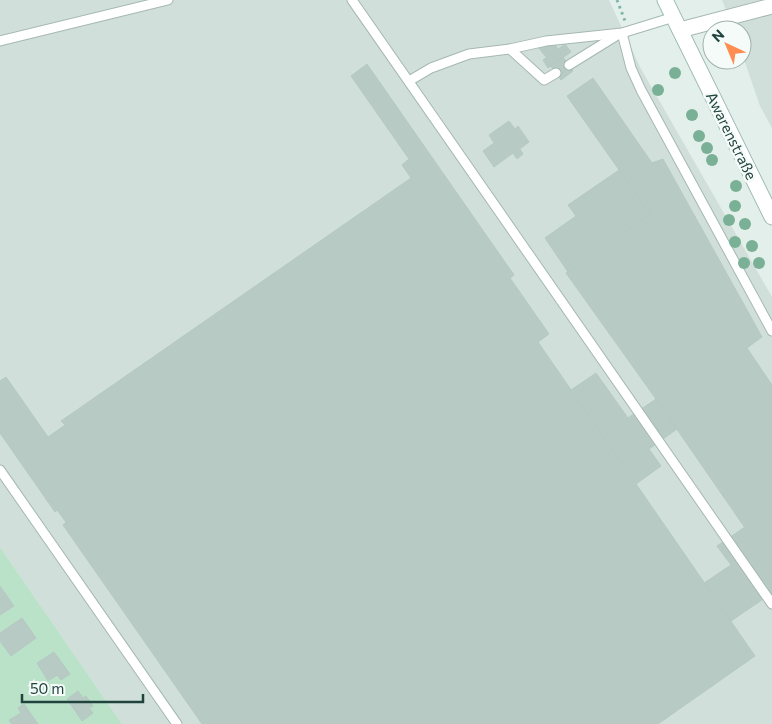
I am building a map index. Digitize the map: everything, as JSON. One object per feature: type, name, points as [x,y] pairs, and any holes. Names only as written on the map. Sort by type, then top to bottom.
[{"type":"street","name":"Awarenstraße","points":[[665,0],[772,217]]},
{"type":"street","points":[[677,24],[772,6]]},
{"type":"lane","points":[[0,41],[168,0]]},
{"type":"lane","points":[[352,0],[772,604]]},
{"type":"lane","points":[[409,81],[451,59],[469,54],[510,49],[546,40],[625,32],[677,24]]},
{"type":"lane","points":[[569,65],[625,32]]},
{"type":"lane","points":[[625,32],[631,68],[641,90],[772,331]]},
{"type":"lane","points":[[510,49],[544,80],[556,73]]},
{"type":"lane","points":[[0,470],[177,724]]},
{"type":"path","points":[[617,0],[625,32]]},
{"type":"shaded area","points":[[0,0],[609,0],[640,67],[772,297],[772,724],[122,724],[0,547]]},
{"type":"shaded area","points":[[722,0],[772,0],[772,128],[760,106],[748,70],[752,70],[752,20],[730,20]]},
{"type":"green space","points":[[0,547],[122,724],[0,724]]},
{"type":"building","points":[[554,43],[558,49],[546,57],[538,47]]},
{"type":"building","points":[[565,44],[571,52],[548,68],[543,60]]},
{"type":"building","points":[[563,57],[573,71],[561,80],[551,66]]},
{"type":"building","points":[[367,64],[514,275],[510,278],[549,334],[538,342],[755,656],[658,724],[202,724],[63,525],[66,522],[57,510],[55,512],[0,433],[0,381],[6,377],[48,437],[65,425],[61,421],[411,178],[402,165],[409,159],[351,76]]},
{"type":"building","points":[[593,78],[652,163],[663,159],[762,337],[747,348],[772,385],[772,567],[566,273],[650,214],[567,96]]},
{"type":"building","points":[[509,121],[515,129],[518,126],[529,142],[520,149],[523,154],[517,159],[513,153],[494,167],[483,151],[494,143],[489,135]]},
{"type":"building","points":[[619,170],[650,214],[568,272],[545,238],[576,216],[568,205]]},
{"type":"building","points":[[596,373],[628,418],[656,399],[677,429],[649,449],[661,466],[636,484],[571,390]]},
{"type":"building","points":[[745,527],[772,567],[772,593],[731,621],[704,583],[731,565],[717,546]]},
{"type":"building","points":[[0,586],[14,606],[0,615]]},
{"type":"building","points":[[22,618],[36,638],[11,656],[0,641],[0,633]]},
{"type":"building","points":[[54,652],[70,674],[61,680],[57,675],[48,681],[37,663]]},
{"type":"building","points":[[78,691],[83,698],[86,696],[93,706],[89,708],[93,713],[82,721],[67,699]]},
{"type":"building","points":[[24,704],[38,724],[12,724],[9,720],[21,713],[18,708]]}]
